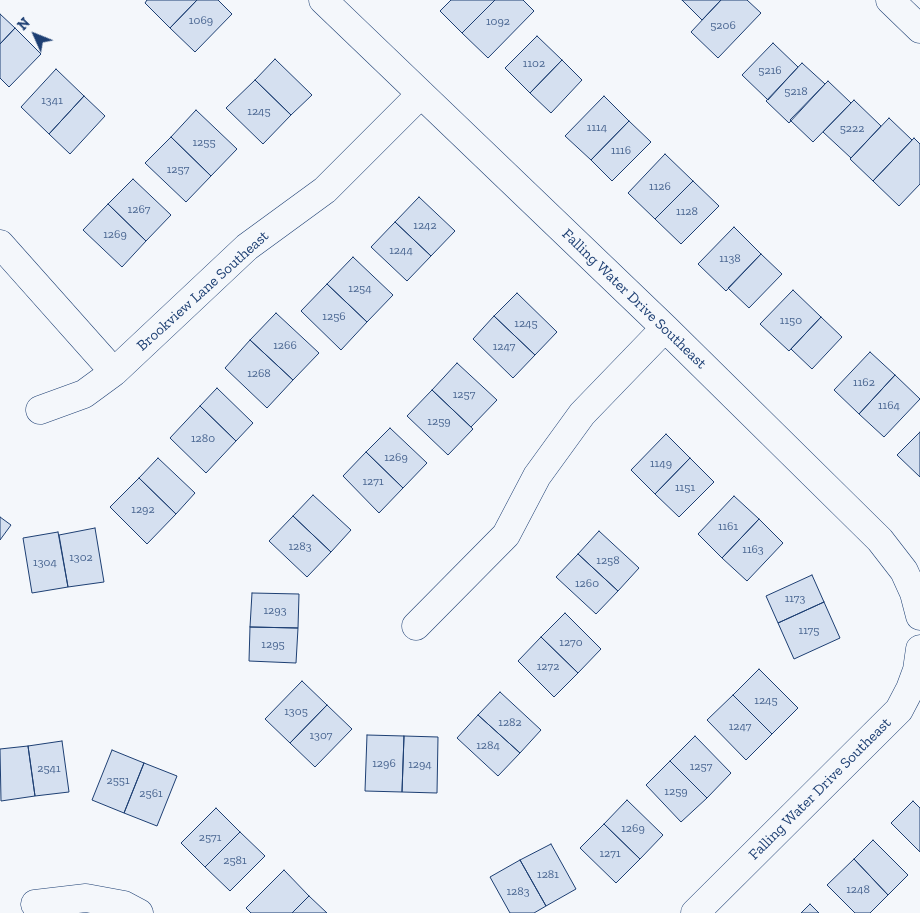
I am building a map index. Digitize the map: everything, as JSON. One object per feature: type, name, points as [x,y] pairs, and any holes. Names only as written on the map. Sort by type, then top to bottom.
[{"type":"street","name":"Falling Water Drive Southeast","points":[[323,0],[665,328],[880,540],[904,572],[914,593],[920,616]]},
{"type":"street","points":[[890,0],[920,30]]},
{"type":"street","name":"Brookview Lane Southeast","points":[[40,410],[84,394],[114,372],[247,247],[325,190],[421,94]]},
{"type":"street","points":[[0,244],[114,372]]},
{"type":"street","points":[[416,626],[506,534],[537,476],[582,414],[665,328]]},
{"type":"street","name":"Falling Water Drive Southeast","points":[[695,913],[899,710],[910,690],[917,670],[920,649]]},
{"type":"street","points":[[34,904],[86,898],[124,905],[139,913]]},
{"type":"building","points":[[147,0],[197,0],[170,28],[145,3]]},
{"type":"building","points":[[197,0],[218,0],[232,14],[195,52],[170,28]]},
{"type":"building","points":[[451,0],[495,0],[462,33],[440,11]]},
{"type":"building","points":[[495,0],[523,0],[534,11],[488,58],[462,33]]},
{"type":"building","points":[[682,0],[721,0],[702,20]]},
{"type":"building","points":[[721,0],[747,0],[761,13],[718,58],[691,32]]},
{"type":"building","points":[[0,14],[15,28],[0,44]]},
{"type":"building","points":[[15,28],[41,54],[9,87],[0,78],[0,44]]},
{"type":"building","points":[[537,36],[562,60],[530,93],[505,68]]},
{"type":"building","points":[[773,43],[798,67],[768,100],[742,75]]},
{"type":"building","points":[[275,59],[312,95],[291,115],[255,80]]},
{"type":"building","points":[[562,60],[582,80],[551,113],[530,93]]},
{"type":"building","points":[[802,63],[825,84],[789,123],[766,101]]},
{"type":"building","points":[[56,69],[84,96],[49,134],[21,107]]},
{"type":"building","points":[[255,80],[291,115],[263,144],[226,108]]},
{"type":"building","points":[[828,81],[851,103],[813,142],[790,120]]},
{"type":"building","points":[[84,96],[105,116],[70,154],[49,134]]},
{"type":"building","points":[[604,96],[629,121],[591,160],[565,136]]},
{"type":"building","points":[[854,100],[881,126],[851,158],[823,132]]},
{"type":"building","points":[[196,110],[237,149],[211,176],[171,137]]},
{"type":"building","points":[[889,118],[912,140],[873,181],[850,159]]},
{"type":"building","points":[[629,121],[651,142],[612,181],[591,160]]},
{"type":"building","points":[[171,137],[211,176],[186,202],[145,163]]},
{"type":"building","points":[[914,138],[920,144],[920,184],[899,206],[873,181]]},
{"type":"building","points":[[665,154],[693,181],[655,219],[628,193]]},
{"type":"building","points":[[133,179],[171,215],[146,241],[108,204]]},
{"type":"building","points":[[693,181],[719,206],[681,244],[655,219]]},
{"type":"building","points":[[419,197],[455,231],[431,256],[395,222]]},
{"type":"building","points":[[108,204],[146,241],[122,267],[83,230]]},
{"type":"building","points":[[395,222],[431,256],[407,281],[371,247]]},
{"type":"building","points":[[734,227],[761,254],[726,291],[698,264]]},
{"type":"building","points":[[761,254],[782,274],[749,308],[728,288]]},
{"type":"building","points":[[353,257],[393,295],[367,322],[327,284]]},
{"type":"building","points":[[327,284],[367,322],[341,350],[301,311]]},
{"type":"building","points":[[793,290],[821,317],[789,351],[760,324]]},
{"type":"building","points":[[517,293],[557,332],[535,355],[494,316]]},
{"type":"building","points":[[276,313],[319,353],[293,380],[250,340]]},
{"type":"building","points":[[494,316],[535,355],[513,378],[473,339]]},
{"type":"building","points":[[821,317],[842,337],[812,369],[791,349]]},
{"type":"building","points":[[250,340],[293,380],[267,408],[225,368]]},
{"type":"building","points":[[870,352],[895,375],[859,414],[834,390]]},
{"type":"building","points":[[457,363],[497,400],[471,427],[432,390]]},
{"type":"building","points":[[895,375],[920,399],[884,437],[859,414]]},
{"type":"building","points":[[217,388],[253,423],[236,441],[200,406]]},
{"type":"building","points":[[432,390],[473,429],[448,455],[407,416]]},
{"type":"building","points":[[200,406],[236,441],[206,473],[170,438]]},
{"type":"building","points":[[390,428],[427,463],[403,488],[366,452]]},
{"type":"building","points":[[920,432],[920,477],[897,455]]},
{"type":"building","points":[[666,434],[690,458],[655,494],[631,470]]},
{"type":"building","points":[[366,452],[403,488],[379,513],[343,476]]},
{"type":"building","points":[[158,458],[195,493],[176,514],[139,478]]},
{"type":"building","points":[[690,458],[714,482],[679,517],[655,494]]},
{"type":"building","points":[[139,478],[176,514],[147,544],[110,507]]},
{"type":"building","points":[[313,495],[351,530],[331,552],[293,516]]},
{"type":"building","points":[[734,496],[759,519],[722,558],[698,534]]},
{"type":"building","points":[[293,516],[331,552],[307,577],[269,541]]},
{"type":"building","points":[[0,517],[11,525],[0,540]]},
{"type":"building","points":[[759,519],[783,543],[747,581],[722,558]]},
{"type":"building","points":[[95,528],[104,582],[68,587],[59,535]]},
{"type":"building","points":[[599,531],[639,568],[618,591],[578,554]]},
{"type":"building","points":[[58,532],[68,587],[32,593],[23,538]]},
{"type":"building","points":[[578,554],[618,591],[596,614],[556,577]]},
{"type":"building","points":[[812,575],[824,602],[778,623],[766,596]]},
{"type":"building","points":[[252,593],[299,594],[298,628],[250,627]]},
{"type":"building","points":[[824,602],[840,638],[794,659],[778,623]]},
{"type":"building","points":[[565,613],[601,649],[578,673],[541,637]]},
{"type":"building","points":[[250,627],[298,628],[296,663],[249,661]]},
{"type":"building","points":[[541,637],[578,673],[554,697],[518,661]]},
{"type":"building","points":[[759,669],[798,708],[772,734],[733,695]]},
{"type":"building","points":[[302,681],[327,705],[290,743],[265,719]]},
{"type":"building","points":[[500,692],[541,730],[520,753],[478,715]]},
{"type":"building","points":[[733,695],[772,734],[746,760],[707,720]]},
{"type":"building","points":[[327,705],[352,729],[315,767],[290,743]]},
{"type":"building","points":[[478,715],[520,753],[498,776],[457,738]]},
{"type":"building","points":[[367,735],[404,736],[402,792],[365,791]]},
{"type":"building","points":[[404,736],[438,737],[437,793],[402,792]]},
{"type":"building","points":[[695,736],[731,773],[707,798],[670,761]]},
{"type":"building","points":[[62,741],[69,792],[35,796],[28,746]]},
{"type":"building","points":[[28,746],[35,796],[1,801],[0,749]]},
{"type":"building","points":[[112,750],[144,763],[124,813],[92,800]]},
{"type":"building","points":[[670,761],[707,798],[681,822],[646,785]]},
{"type":"building","points":[[144,763],[177,776],[157,826],[124,813]]},
{"type":"building","points":[[627,800],[663,835],[640,859],[604,824]]},
{"type":"building","points":[[913,801],[920,808],[920,852],[891,823]]},
{"type":"building","points":[[216,808],[240,832],[205,867],[181,843]]},
{"type":"building","points":[[604,824],[640,859],[616,883],[580,848]]},
{"type":"building","points":[[240,832],[265,856],[230,891],[205,867]]},
{"type":"building","points":[[873,840],[908,875],[888,895],[854,859]]},
{"type":"building","points":[[551,844],[576,889],[546,906],[520,860]]},
{"type":"building","points":[[854,859],[888,895],[870,913],[855,913],[827,885]]},
{"type":"building","points":[[520,860],[546,906],[534,913],[510,913],[490,877]]},
{"type":"building","points":[[284,870],[309,896],[292,913],[251,913],[246,908]]},
{"type":"building","points":[[309,896],[327,913],[292,913]]},
{"type":"building","points":[[810,904],[819,913],[801,913]]}]
